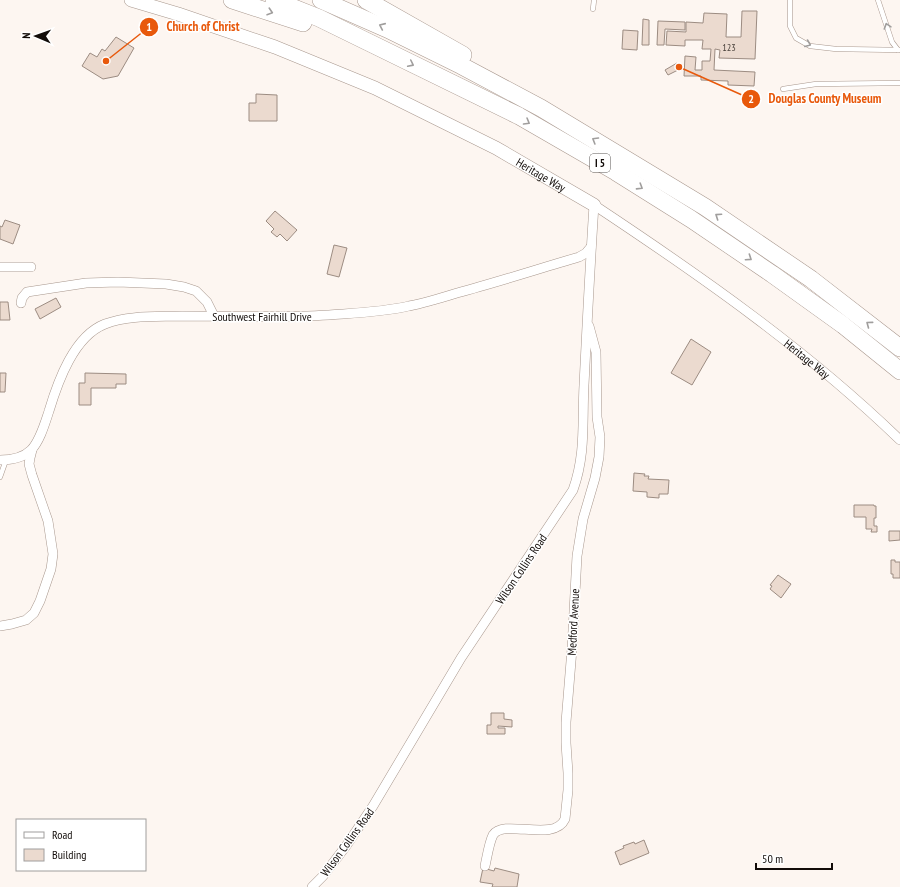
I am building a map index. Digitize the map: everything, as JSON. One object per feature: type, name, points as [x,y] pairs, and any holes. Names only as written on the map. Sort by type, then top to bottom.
[{"type":"highway","points":[[232,0],[387,52]]},
{"type":"highway","name":"I 5","points":[[274,0],[318,18],[519,116],[616,172],[691,219],[785,283],[843,325],[900,371]]},
{"type":"highway","name":"I 5","points":[[321,0],[387,29],[542,108],[711,211],[811,279],[900,348]]},
{"type":"highway","points":[[366,0],[468,58],[542,108]]},
{"type":"street","name":"Heritage Way","points":[[131,0],[275,46],[375,88],[496,148],[594,205],[665,252],[727,296],[811,362],[900,440]]},
{"type":"street","name":"Wilson Collins Road","points":[[312,887],[323,876],[346,846],[373,806],[461,658],[573,490],[578,476],[582,456],[587,319],[594,205]]},
{"type":"street","name":"Southwest Fairhill Drive","points":[[32,450],[42,432],[60,379],[72,355],[81,342],[98,327],[120,320],[154,317],[273,317],[328,315],[376,311],[410,306],[484,286],[579,257],[586,253],[591,247]]},
{"type":"street","points":[[0,267],[31,267]]},
{"type":"street","points":[[21,303],[22,298],[27,292],[86,283],[146,283],[184,287],[196,292],[207,302],[214,316]]},
{"type":"street","name":"Medford Avenue","points":[[485,866],[493,835],[498,831],[509,829],[532,830],[553,828],[563,823],[565,819],[568,784],[566,722],[577,556],[583,519],[595,478],[599,458],[600,437],[597,410],[596,352],[587,319]]},
{"type":"street","points":[[3,460],[24,456],[32,450]]},
{"type":"street","points":[[0,626],[26,620],[34,613],[40,601],[51,569],[53,554],[48,521],[29,464],[32,450]]},
{"type":"lane","points":[[593,9],[594,0]]},
{"type":"lane","points":[[790,0],[790,26],[796,38],[810,46],[836,49],[899,50]]},
{"type":"lane","points":[[878,0],[892,42],[899,50]]},
{"type":"lane","points":[[783,89],[816,84],[900,83]]},
{"type":"lane","points":[[0,477],[3,460]]},
{"type":"building","points":[[742,11],[757,11],[755,59],[719,58],[720,50],[715,49],[714,70],[755,72],[754,86],[728,85],[728,81],[701,80],[701,76],[684,76],[685,56],[696,57],[695,70],[702,70],[702,61],[710,61],[711,49],[702,49],[703,40],[685,40],[685,46],[666,45],[667,31],[686,32],[686,22],[703,23],[704,13],[727,14],[726,37],[741,37]]},
{"type":"building","points":[[643,19],[649,20],[649,45],[642,45]]},
{"type":"building","points":[[658,21],[685,22],[685,30],[665,29],[664,45],[657,45]]},
{"type":"building","points":[[623,30],[638,31],[637,50],[622,49]]},
{"type":"building","points":[[116,37],[134,48],[118,76],[103,79],[82,66],[90,53],[97,57],[102,49],[105,51]]},
{"type":"building","points":[[677,63],[680,69],[668,75],[665,70]]},
{"type":"building","points":[[256,94],[277,95],[277,121],[249,121],[249,103],[256,103]]},
{"type":"building","points":[[275,211],[297,230],[287,241],[280,234],[277,237],[271,232],[274,229],[266,221]]},
{"type":"building","points":[[5,220],[20,225],[13,244],[0,239],[0,226],[2,227]]},
{"type":"building","points":[[334,245],[347,248],[339,277],[327,274]]},
{"type":"building","points":[[56,298],[61,307],[40,319],[35,309]]},
{"type":"building","points":[[0,302],[8,302],[10,320],[0,320]]},
{"type":"building","points":[[691,339],[711,352],[692,385],[671,373]]},
{"type":"building","points":[[0,373],[6,373],[5,392],[0,392]]},
{"type":"building","points":[[85,373],[126,374],[126,384],[116,384],[116,388],[91,388],[91,405],[79,405],[79,383],[85,383]]},
{"type":"building","points":[[634,473],[645,474],[644,476],[649,476],[648,479],[669,480],[668,494],[659,494],[659,498],[647,497],[647,492],[633,491]]},
{"type":"building","points":[[854,505],[876,506],[874,526],[877,526],[877,532],[871,532],[872,529],[866,529],[866,517],[854,517]]},
{"type":"building","points":[[889,531],[900,531],[900,540],[889,541]]},
{"type":"building","points":[[891,560],[900,562],[900,578],[893,578],[893,574],[891,574]]},
{"type":"building","points":[[778,575],[791,584],[781,598],[770,589],[772,586],[770,585]]},
{"type":"building","points":[[491,713],[504,713],[504,719],[512,720],[512,727],[498,726],[498,728],[505,728],[505,734],[487,734],[487,725],[491,725]]},
{"type":"building","points":[[644,840],[649,853],[620,865],[615,852],[624,848],[623,846],[634,842],[635,844]]},
{"type":"building","points":[[483,868],[494,871],[495,868],[519,874],[517,887],[492,887],[493,884],[480,882]]},
{"type":"place","name":"Church of Christ","points":[[106,61]]},
{"type":"place","name":"Douglas County Museum","points":[[679,67]]}]
